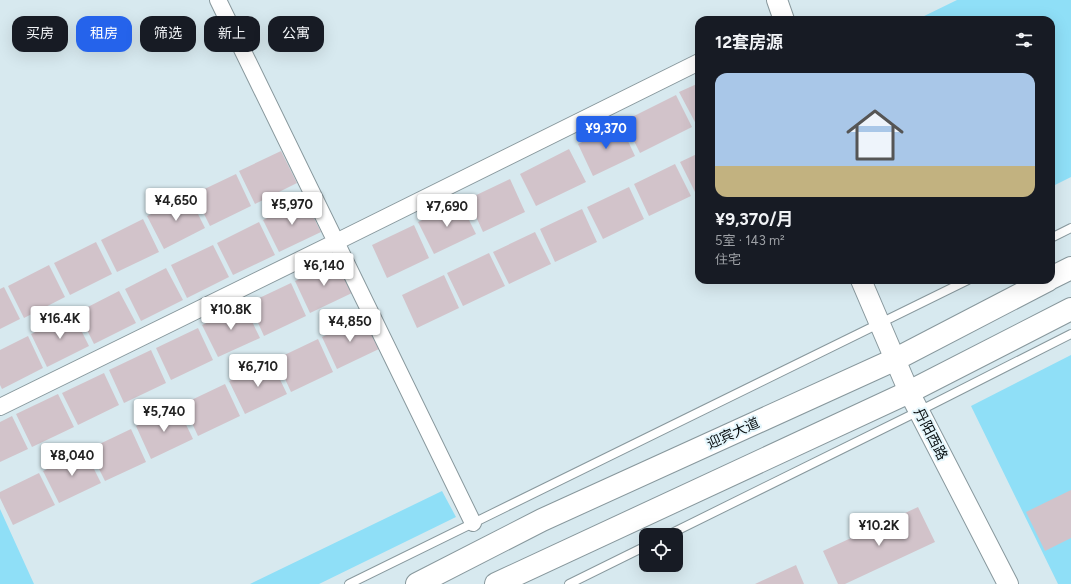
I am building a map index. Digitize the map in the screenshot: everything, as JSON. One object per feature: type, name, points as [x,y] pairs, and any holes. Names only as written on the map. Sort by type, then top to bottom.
[{"type":"main road","points":[[1055,276],[1071,268]]},
{"type":"main road","name":"迎宾大道","points":[[417,584],[542,520],[896,359],[1040,284]]},
{"type":"main road","points":[[496,584],[909,392],[1071,309]]},
{"type":"street","points":[[218,0],[473,523]]},
{"type":"street","points":[[777,0],[783,16]]},
{"type":"street","points":[[0,407],[695,64]]},
{"type":"street","name":"丹阳西路","points":[[863,284],[909,392],[1008,584]]},
{"type":"lane","points":[[1055,236],[1071,228]]},
{"type":"lane","points":[[349,584],[960,284]]},
{"type":"lane","points":[[682,528],[1071,334]]},
{"type":"lane","points":[[569,584],[639,549]]},
{"type":"shaded area","points":[[957,0],[1071,0],[1071,177],[1055,185],[1055,16],[924,16]]},
{"type":"shaded area","points":[[1071,355],[1071,584],[1058,584],[971,406]]},
{"type":"shaded area","points":[[442,491],[456,517],[319,584],[250,584]]},
{"type":"shaded area","points":[[0,509],[34,584],[0,584]]},
{"type":"building","points":[[695,85],[695,122],[679,92]]},
{"type":"building","points":[[676,95],[692,127],[640,153],[624,121]]},
{"type":"building","points":[[620,124],[635,156],[593,176],[578,144]]},
{"type":"building","points":[[569,149],[586,182],[536,206],[520,174]]},
{"type":"building","points":[[281,151],[297,183],[255,204],[239,171]]},
{"type":"building","points":[[695,155],[695,192],[680,162]]},
{"type":"building","points":[[675,164],[691,196],[649,216],[634,184]]},
{"type":"building","points":[[236,174],[251,206],[210,226],[194,194]]},
{"type":"building","points":[[510,179],[525,212],[483,232],[468,199]]},
{"type":"building","points":[[629,187],[644,219],[603,239],[587,207]]},
{"type":"building","points":[[189,196],[205,228],[164,249],[147,216]]},
{"type":"building","points":[[305,200],[321,232],[279,252],[263,220]]},
{"type":"building","points":[[460,202],[476,234],[434,254],[418,222]]},
{"type":"building","points":[[582,209],[597,242],[555,262],[540,229]]},
{"type":"building","points":[[143,219],[159,252],[117,272],[101,240]]},
{"type":"building","points":[[259,222],[275,255],[233,275],[217,243]]},
{"type":"building","points":[[414,225],[429,258],[387,278],[372,245]]},
{"type":"building","points":[[535,232],[551,264],[509,284],[493,252]]},
{"type":"building","points":[[96,242],[112,274],[70,295],[54,263]]},
{"type":"building","points":[[213,245],[229,277],[187,298],[171,265]]},
{"type":"building","points":[[489,253],[505,286],[463,306],[447,273]]},
{"type":"building","points":[[337,261],[352,293],[310,313],[295,281]]},
{"type":"building","points":[[49,265],[65,297],[24,318],[8,286]]},
{"type":"building","points":[[166,268],[183,300],[141,321],[125,289]]},
{"type":"building","points":[[444,275],[459,308],[417,328],[402,295]]},
{"type":"building","points":[[291,283],[306,316],[264,336],[249,303]]},
{"type":"building","points":[[4,287],[20,319],[0,329],[0,289]]},
{"type":"building","points":[[119,291],[136,323],[94,344],[78,312]]},
{"type":"building","points":[[244,305],[260,338],[218,357],[202,325]]},
{"type":"building","points":[[73,314],[89,346],[47,367],[31,334]]},
{"type":"building","points":[[364,317],[379,349],[337,369],[322,337]]},
{"type":"building","points":[[198,328],[213,360],[171,380],[156,348]]},
{"type":"building","points":[[28,336],[43,368],[2,389],[0,385],[0,350]]},
{"type":"building","points":[[318,339],[333,372],[291,392],[276,359]]},
{"type":"building","points":[[151,350],[166,383],[124,403],[109,370]]},
{"type":"building","points":[[271,361],[287,394],[245,414],[229,381]]},
{"type":"building","points":[[104,373],[119,405],[78,425],[62,393]]},
{"type":"building","points":[[225,384],[240,416],[198,436],[183,404]]},
{"type":"building","points":[[58,394],[74,427],[32,447],[16,414]]},
{"type":"building","points":[[177,406],[193,439],[151,459],[136,426]]},
{"type":"building","points":[[12,416],[28,449],[0,462],[0,422]]},
{"type":"building","points":[[131,429],[146,462],[105,481],[89,449]]},
{"type":"building","points":[[85,451],[101,483],[59,503],[43,471]]},
{"type":"building","points":[[39,473],[55,505],[13,525],[0,498],[0,492]]},
{"type":"building","points":[[1071,490],[1071,538],[1045,551],[1026,512]]},
{"type":"building","points":[[918,507],[935,542],[845,584],[838,584],[823,551]]},
{"type":"building","points":[[796,565],[804,584],[755,584]]}]
